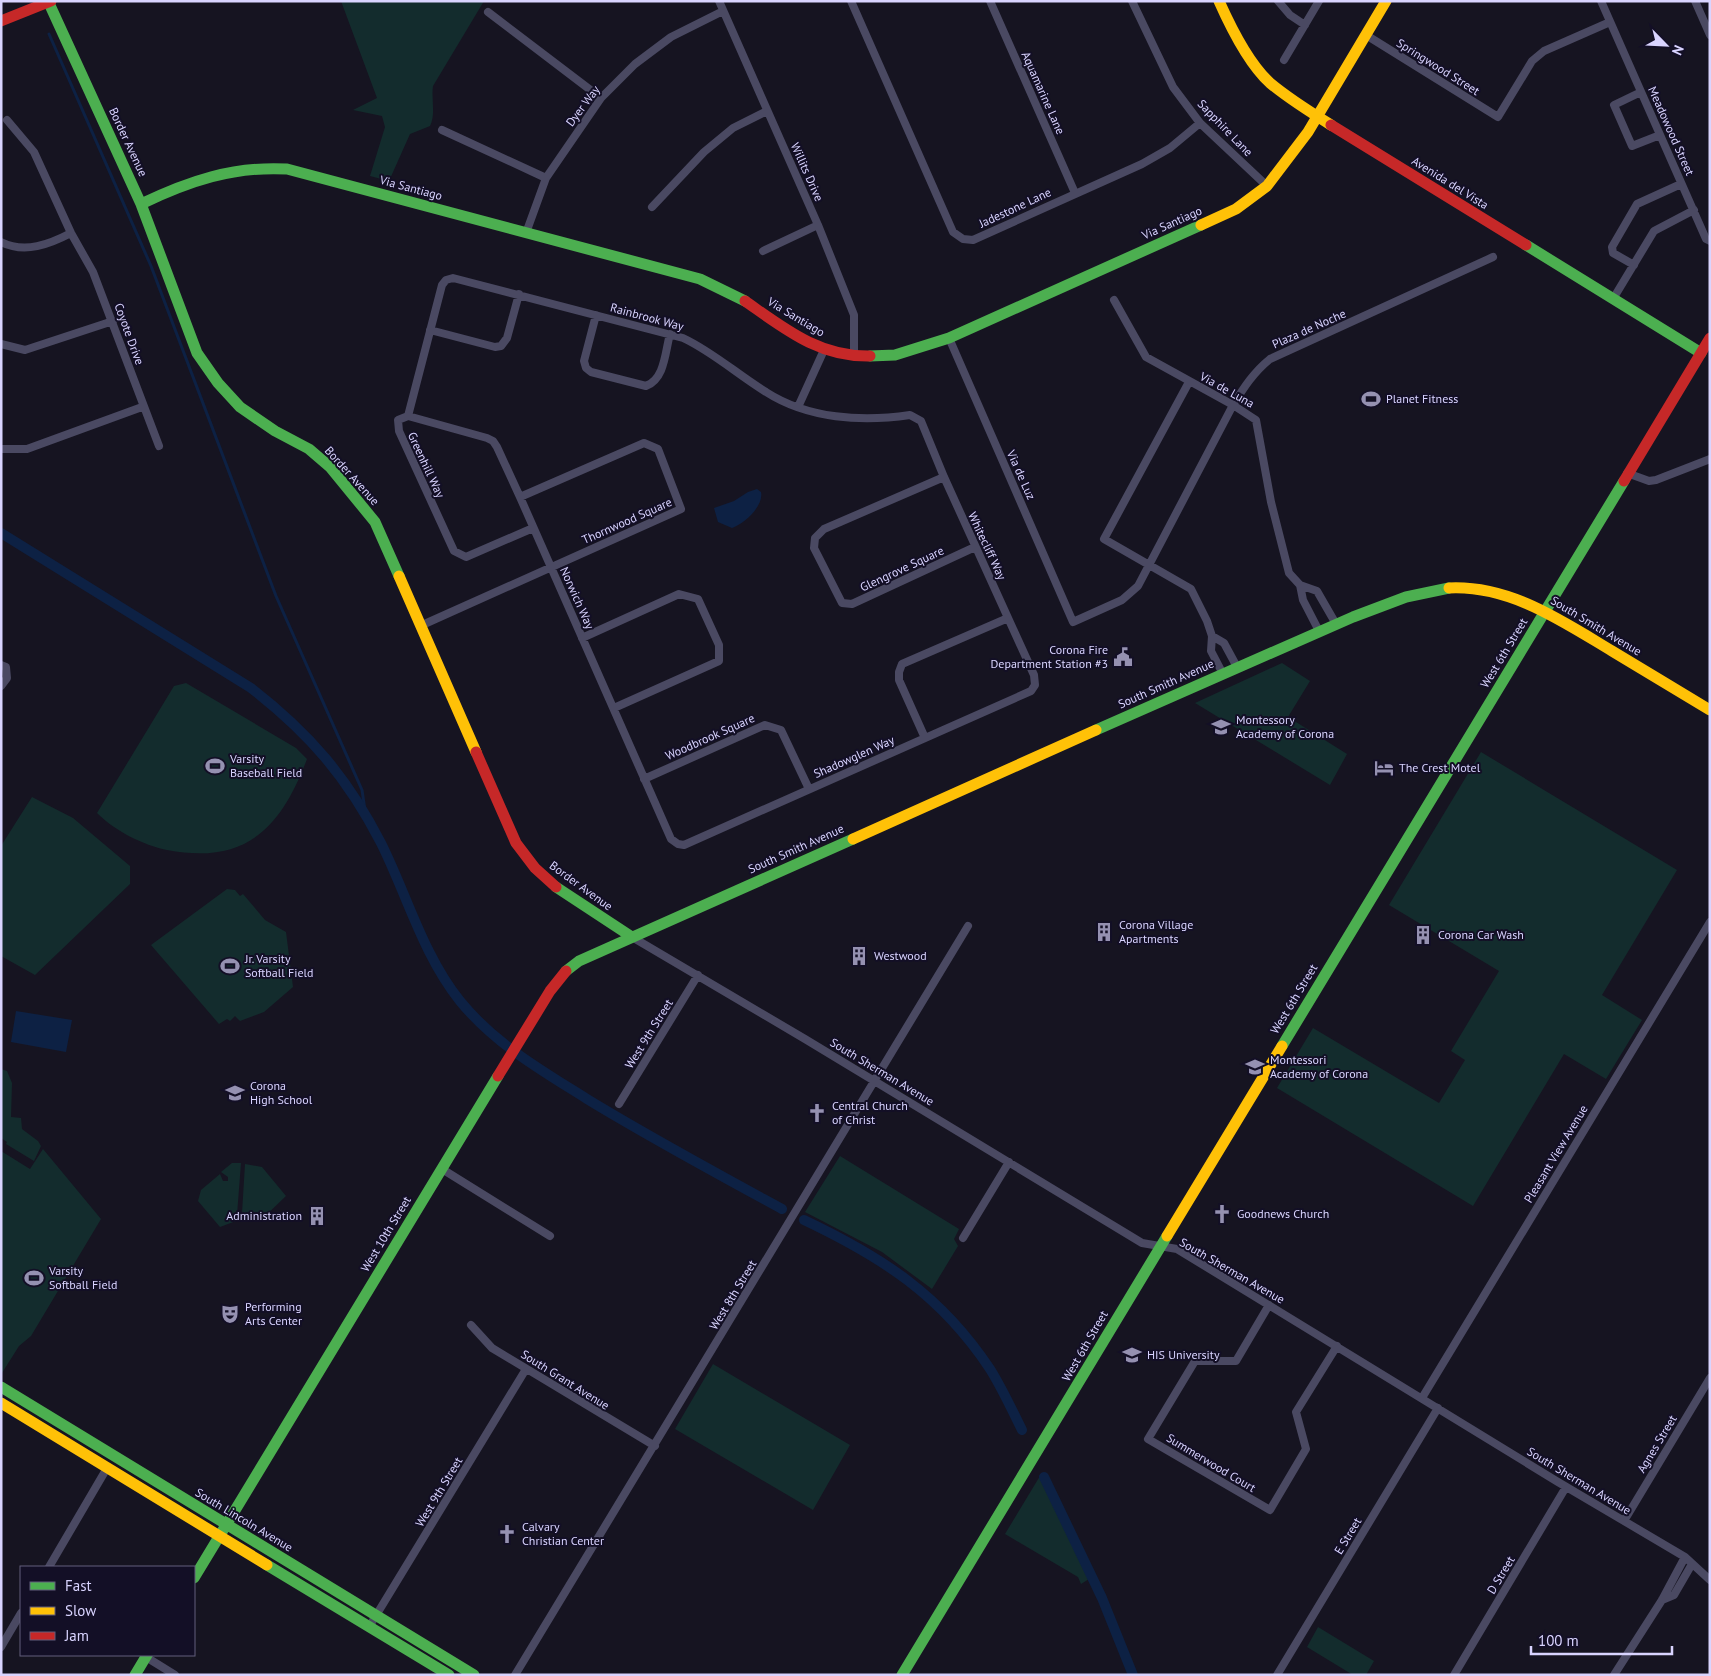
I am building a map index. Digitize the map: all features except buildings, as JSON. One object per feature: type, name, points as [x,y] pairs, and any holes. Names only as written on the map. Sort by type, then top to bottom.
[{"type":"main road","name":"Avenida del Vista","points":[[1219,1],[1236,38],[1269,82],[1317,117],[1701,353]]},
{"type":"main road","name":"Via Santiago","points":[[141,204],[185,183],[231,169],[263,166],[293,171],[700,279],[739,297],[790,333],[824,350],[854,356],[895,355],[949,338],[1236,208],[1267,186],[1317,117],[1386,1]]},
{"type":"main road","points":[[1,21],[49,2]]},
{"type":"main road","name":"Border Avenue","points":[[49,2],[141,204],[197,353],[212,376],[240,407],[274,431],[309,449],[330,467],[374,522],[516,843],[535,868],[557,888],[632,937]]},
{"type":"main road","name":"West 6th Street","points":[[902,1675],[1710,338]]},
{"type":"main road","name":"South Smith Avenue","points":[[632,937],[1101,728],[1153,707],[1237,667],[1319,631],[1409,595],[1456,588],[1500,594],[1546,611],[1710,710]]},
{"type":"main road","name":"West 10th Street","points":[[195,1576],[550,991],[564,972],[579,961],[632,937]]},
{"type":"main road","name":"South Lincoln Avenue","points":[[1,1387],[474,1675]]},
{"type":"main road","points":[[1,1403],[449,1675]]},
{"type":"main road","points":[[135,1675],[146,1656]]},
{"type":"street","name":"Willits Drive","points":[[719,1],[818,225],[854,315],[854,356]]},
{"type":"street","name":"Jadestone Lane","points":[[851,1],[953,232],[963,239],[973,240],[1142,164],[1170,148],[1200,123]]},
{"type":"street","name":"Aquamarine Lane","points":[[990,1],[1075,193]]},
{"type":"street","name":"Sapphire Lane","points":[[1132,1],[1173,87],[1200,123],[1267,186]]},
{"type":"street","points":[[1278,1],[1290,15],[1304,25]]},
{"type":"street","points":[[1284,60],[1319,1]]},
{"type":"street","name":"Meadowood Street","points":[[1601,1],[1681,184],[1706,239],[1710,241]]},
{"type":"street","points":[[1695,1],[1710,35]]},
{"type":"street","name":"Dyer Way","points":[[526,233],[546,178],[601,98],[635,64],[671,37],[723,11]]},
{"type":"street","points":[[488,12],[601,98]]},
{"type":"street","name":"Springwood Street","points":[[1366,35],[1498,117],[1532,61],[1544,51],[1610,22]]},
{"type":"street","points":[[1642,92],[1614,105],[1632,146],[1660,135]]},
{"type":"street","points":[[652,207],[704,152],[733,128],[767,111]]},
{"type":"street","name":"Coyote Drive","points":[[7,120],[34,152],[71,232],[93,272],[113,321],[142,407],[159,446]]},
{"type":"street","points":[[442,130],[546,178]]},
{"type":"street","points":[[1634,265],[1613,253],[1612,247],[1632,212],[1637,204],[1681,184]]},
{"type":"street","points":[[1613,299],[1654,231],[1694,210]]},
{"type":"street","points":[[763,251],[818,225]]},
{"type":"street","points":[[1,242],[18,248],[37,247],[56,241],[71,232]]},
{"type":"street","name":"Plaza de Noche","points":[[1073,622],[1122,600],[1138,586],[1246,383],[1270,359],[1493,257]]},
{"type":"street","name":"Rainbrook Way","points":[[446,280],[453,278],[670,334],[695,344],[767,393],[798,407],[837,417],[859,419],[916,417]]},
{"type":"street","name":"Greenhill Way","points":[[446,280],[442,285],[408,416],[398,420],[399,431],[454,551],[466,557],[533,528]]},
{"type":"street","points":[[430,330],[495,347],[501,346],[507,338],[519,294]]},
{"type":"street","name":"Via de Luna","points":[[1114,300],[1146,357],[1234,405],[1256,420],[1271,502],[1289,573],[1300,585],[1317,591],[1336,624]]},
{"type":"street","points":[[596,315],[584,361],[586,368],[591,372],[646,386],[654,383],[659,377],[670,334]]},
{"type":"street","points":[[1,344],[25,350],[113,321]]},
{"type":"street","name":"Via de Luz","points":[[949,338],[1073,622]]},
{"type":"street","points":[[798,407],[824,350]]},
{"type":"street","points":[[1189,382],[1104,539],[1190,589],[1207,621],[1212,636],[1211,651],[1223,674]]},
{"type":"street","points":[[1,449],[27,449],[142,407]]},
{"type":"street","name":"Norwich Way","points":[[408,416],[493,441],[520,497],[671,839],[678,844]]},
{"type":"street","name":"Whitecliff Way","points":[[916,417],[921,421],[975,547],[1034,675],[1035,685]]},
{"type":"street","name":"Thornwood Square","points":[[520,497],[644,443],[658,449],[681,509],[551,568]]},
{"type":"street","points":[[1627,473],[1649,481],[1656,480],[1710,459]]},
{"type":"street","name":"Glengrove Square","points":[[944,477],[824,529],[815,538],[814,548],[842,603],[852,604],[975,547]]},
{"type":"street","points":[[420,626],[551,568]]},
{"type":"street","name":"Via de Luna","points":[[1300,585],[1303,600],[1319,631]]},
{"type":"street","points":[[582,638],[679,594],[698,599],[719,645],[719,661],[614,708]]},
{"type":"street","points":[[925,738],[899,680],[902,664],[1008,618]]},
{"type":"street","points":[[1212,636],[1224,643],[1237,667]]},
{"type":"street","points":[[1,686],[7,678],[4,666]]},
{"type":"street","name":"Shadowglen Way","points":[[678,844],[684,845],[1031,691],[1035,685]]},
{"type":"street","name":"Woodbrook Square","points":[[644,779],[765,725],[781,730],[810,789]]},
{"type":"street","name":"Pleasant View Avenue","points":[[1422,1398],[1710,922]]},
{"type":"street","name":"West 8th Street","points":[[515,1675],[968,926]]},
{"type":"street","name":"South Sherman Avenue","points":[[632,937],[876,1081],[1142,1243],[1177,1249],[1566,1487],[1685,1557],[1710,1580]]},
{"type":"street","name":"West 9th Street","points":[[619,1104],[698,975]]},
{"type":"street","points":[[963,1238],[1009,1162]]},
{"type":"street","points":[[442,1169],[550,1236]]},
{"type":"street","name":"Summerwood Court","points":[[1269,1305],[1236,1361],[1195,1360],[1148,1439],[1270,1510],[1306,1450],[1296,1412],[1337,1346]]},
{"type":"street","name":"South Grant Avenue","points":[[470,1325],[492,1348],[654,1446]]},
{"type":"street","name":"West 9th Street","points":[[370,1627],[526,1368]]},
{"type":"street","name":"Agnes Street","points":[[1624,1521],[1710,1378]]},
{"type":"street","name":"E Street","points":[[1277,1675],[1438,1408]]},
{"type":"street","points":[[49,1566],[107,1468]]},
{"type":"street","name":"D Street","points":[[1454,1675],[1566,1487]]},
{"type":"street","points":[[1614,1675],[1662,1600],[1685,1557]]},
{"type":"street","points":[[1662,1600],[1674,1595],[1692,1564]]},
{"type":"street","points":[[1,1647],[20,1615]]},
{"type":"street","points":[[146,1656],[175,1675]]},
{"type":"green space","points":[[341,1],[484,1],[433,86],[433,117],[430,126],[410,134],[389,181],[370,176],[385,127],[382,116],[353,110],[377,98]]},
{"type":"green space","points":[[1282,663],[1310,681],[1288,717],[1347,754],[1330,785],[1195,703]]},
{"type":"green space","name":"Varsity Baseball Field","points":[[186,683],[296,748],[307,759],[297,783],[272,822],[257,836],[239,846],[219,852],[195,853],[158,848],[139,841],[112,826],[97,813],[174,686]]},
{"type":"green space","points":[[1481,752],[1677,870],[1602,995],[1642,1020],[1606,1079],[1564,1054],[1473,1206],[1277,1088],[1313,1028],[1439,1103],[1465,1060],[1451,1051],[1499,971],[1389,905]]},
{"type":"green space","points":[[32,797],[73,818],[130,866],[130,884],[35,975],[1,956],[1,846]]},
{"type":"green space","name":"Jr. Varsity Softball Field","points":[[227,889],[235,890],[240,896],[243,894],[265,920],[286,932],[293,987],[264,1012],[240,1021],[235,1016],[230,1021],[227,1019],[219,1024],[151,945]]},
{"type":"green space","points":[[1,1069],[7,1071],[12,1083],[11,1117],[21,1118],[22,1129],[38,1141],[41,1146],[34,1161],[6,1144],[7,1142],[1,1138]]},
{"type":"green space","name":"Varsity Softball Field","points":[[43,1149],[101,1219],[31,1336],[19,1346],[2,1373],[1,1151],[30,1169]]},
{"type":"green space","points":[[840,1156],[959,1229],[954,1239],[958,1246],[932,1289],[882,1252],[805,1212]]},
{"type":"green space","points":[[232,1163],[241,1163],[236,1221],[220,1227],[198,1201],[201,1190],[220,1174],[223,1181],[228,1181],[228,1177],[221,1172]]},
{"type":"green space","points":[[245,1164],[262,1167],[286,1196],[260,1221],[242,1213]]},
{"type":"green space","points":[[713,1364],[850,1445],[813,1510],[675,1429]]},
{"type":"green space","points":[[1040,1476],[1089,1579],[1081,1584],[1078,1577],[1005,1534]]},
{"type":"green space","points":[[1318,1627],[1374,1661],[1366,1675],[1353,1675],[1307,1647]]},
{"type":"water","points":[[757,489],[761,492],[759,503],[747,519],[732,528],[718,522],[714,508],[734,501],[748,492]]},
{"type":"water","points":[[16,1011],[72,1020],[66,1052],[11,1042]]},
{"type":"waterway","points":[[49,34],[151,266],[276,596],[362,790],[366,817]]},
{"type":"waterway","points":[[1,533],[251,688],[309,740],[355,797],[368,819],[381,843],[426,945],[447,983],[460,1001],[503,1043],[587,1099],[782,1209]]},
{"type":"waterway","points":[[804,1220],[859,1248],[908,1281],[930,1299],[971,1343],[990,1369],[1022,1430]]},
{"type":"waterway","points":[[1044,1477],[1102,1598],[1133,1675]]},
{"type":"traffic: fast","points":[[48,1],[141,204],[197,353],[218,383],[240,407],[275,431],[309,449],[330,467],[375,522],[399,576]]},
{"type":"traffic: fast","points":[[141,204],[176,188],[212,177],[248,170],[287,169],[700,279],[745,301]]},
{"type":"traffic: fast","points":[[870,356],[895,355],[949,338],[1201,225]]},
{"type":"traffic: fast","points":[[1526,245],[1701,353]]},
{"type":"traffic: fast","points":[[1282,1046],[1624,481]]},
{"type":"traffic: fast","points":[[1096,730],[1353,617],[1406,597],[1449,588]]},
{"type":"traffic: fast","points":[[566,971],[579,961],[853,839]]},
{"type":"traffic: fast","points":[[556,887],[632,937]]},
{"type":"traffic: fast","points":[[195,1576],[498,1076]]},
{"type":"traffic: fast","points":[[902,1675],[1167,1236]]},
{"type":"traffic: fast","points":[[1,1387],[474,1675]]},
{"type":"traffic: fast","points":[[267,1565],[449,1675]]},
{"type":"traffic: fast","points":[[135,1675],[146,1656]]},
{"type":"traffic: slow","points":[[1219,1],[1241,45],[1262,75],[1307,110],[1331,125]]},
{"type":"traffic: slow","points":[[1201,225],[1236,209],[1267,186],[1308,132],[1386,1]]},
{"type":"traffic: slow","points":[[399,576],[476,752]]},
{"type":"traffic: slow","points":[[1449,588],[1493,592],[1535,607],[1574,628],[1710,710]]},
{"type":"traffic: slow","points":[[853,839],[1096,730]]},
{"type":"traffic: slow","points":[[1167,1236],[1282,1046]]},
{"type":"traffic: slow","points":[[1,1403],[267,1565]]},
{"type":"traffic: jam","points":[[1,21],[51,1]]},
{"type":"traffic: jam","points":[[1331,125],[1526,245]]},
{"type":"traffic: jam","points":[[745,301],[774,322],[803,339],[835,352],[870,356]]},
{"type":"traffic: jam","points":[[1624,481],[1710,338]]},
{"type":"traffic: jam","points":[[476,752],[516,843],[535,868],[556,887]]},
{"type":"traffic: jam","points":[[498,1076],[550,991],[566,971]]},
{"type":"place","name":"Planet Fitness","points":[[1371,399]]},
{"type":"place","name":"Corona Fire Department Station #3","points":[[1123,657]]},
{"type":"place","name":"Montessory Academy of Corona","points":[[1221,727]]},
{"type":"place","name":"Varsity Baseball Field","points":[[215,766]]},
{"type":"place","name":"The Crest Motel","points":[[1384,768]]},
{"type":"place","name":"Corona Village Apartments","points":[[1104,932]]},
{"type":"place","name":"Corona Car Wash","points":[[1423,935]]},
{"type":"place","name":"Westwood","points":[[859,956]]},
{"type":"place","name":"Jr. Varsity Softball Field","points":[[230,966]]},
{"type":"place","name":"Montessori Academy of Corona","points":[[1255,1067]]},
{"type":"place","name":"Corona High School","points":[[235,1093]]},
{"type":"place","name":"Central Church of Christ","points":[[817,1113]]},
{"type":"place","name":"Goodnews Church","points":[[1222,1214]]},
{"type":"place","name":"Administration","points":[[317,1216]]},
{"type":"place","name":"Varsity Softball Field","points":[[34,1278]]},
{"type":"place","name":"Performing Arts Center","points":[[230,1314]]},
{"type":"place","name":"HIS University","points":[[1132,1355]]},
{"type":"place","name":"Calvary Christian Center","points":[[507,1534]]}]
